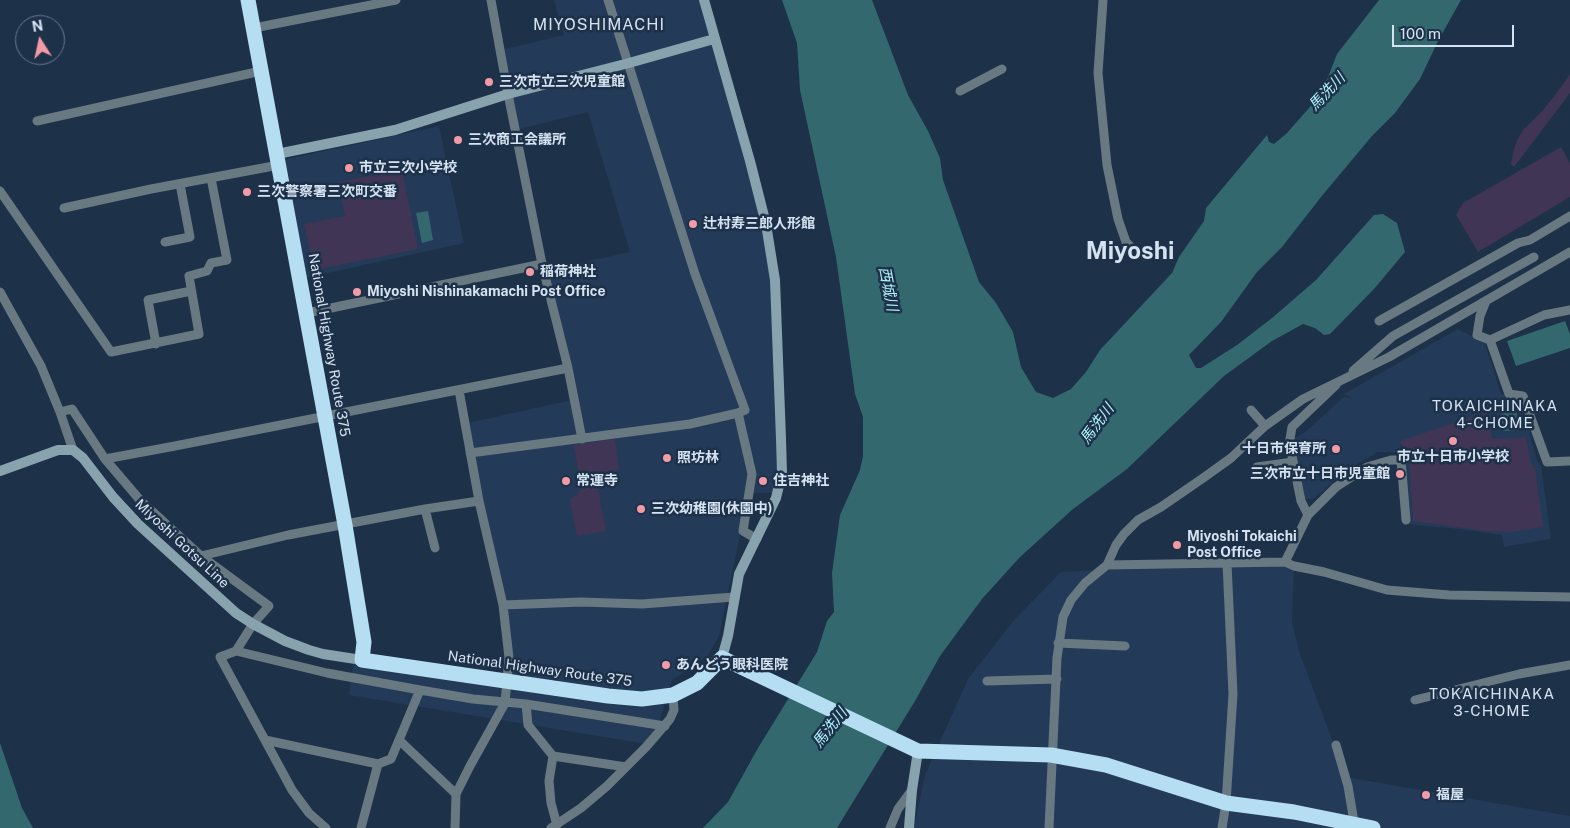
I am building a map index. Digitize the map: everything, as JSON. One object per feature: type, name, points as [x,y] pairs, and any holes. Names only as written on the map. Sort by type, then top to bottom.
[{"type":"highway","name":"National Highway Route 375","points":[[248,0],[345,525],[364,642],[362,660],[507,682],[642,699],[673,695],[698,683],[728,662]]},
{"type":"highway","points":[[728,662],[918,751],[1051,755],[1106,765],[1226,803],[1294,812],[1355,826],[1373,828]]},
{"type":"street","points":[[254,28],[396,0]]},
{"type":"street","points":[[491,0],[542,264],[568,368],[582,439]]},
{"type":"street","points":[[470,453],[690,424],[738,414],[745,410],[695,274],[608,0]]},
{"type":"street","points":[[704,0],[766,224],[775,280],[782,472],[776,498],[740,574],[734,597],[728,636],[728,662]]},
{"type":"street","points":[[1103,0],[1098,73],[1107,165],[1118,218],[1126,242],[1130,246]]},
{"type":"street","points":[[64,208],[211,178],[278,159],[396,130],[508,94],[714,39]]},
{"type":"street","points":[[960,91],[1002,69]]},
{"type":"street","points":[[37,121],[261,71]]},
{"type":"street","points":[[0,191],[111,352],[199,334],[189,276],[207,270],[211,263],[227,260],[211,178]]},
{"type":"street","points":[[165,242],[190,236],[180,184]]},
{"type":"street","points":[[1379,321],[1518,243],[1530,240],[1570,216]]},
{"type":"street","points":[[1049,828],[1051,755],[1058,644],[1063,617],[1071,600],[1085,583],[1107,565],[1120,540],[1138,520],[1161,507],[1212,472],[1231,458],[1265,426],[1304,399],[1389,358],[1570,252]]},
{"type":"street","points":[[1308,515],[1301,501],[1293,462],[1290,439],[1292,427],[1343,379],[1393,336],[1534,257]]},
{"type":"street","points":[[307,313],[542,264]]},
{"type":"street","points":[[156,344],[148,300],[191,291]]},
{"type":"street","points":[[0,292],[41,366],[73,450],[67,449],[52,452],[0,471]]},
{"type":"street","points":[[1486,301],[1480,316],[1477,335],[1490,340],[1544,315],[1570,310]]},
{"type":"street","points":[[1490,340],[1509,394],[1523,396],[1547,462],[1570,461]]},
{"type":"street","points":[[105,459],[568,368]]},
{"type":"street","points":[[455,828],[456,794],[505,703],[509,658],[503,604],[478,501],[458,390]]},
{"type":"street","points":[[60,412],[72,410],[105,459],[140,500],[202,556],[269,606],[253,624],[236,651]]},
{"type":"street","points":[[1251,410],[1265,426]]},
{"type":"street","points":[[738,414],[752,474],[743,531],[757,539]]},
{"type":"street","name":"Miyoshi Gotsu Line","points":[[73,450],[83,458],[113,497],[138,524],[236,613],[285,641],[309,650],[362,660]]},
{"type":"street","points":[[1285,562],[1308,515],[1336,487],[1367,467],[1391,460],[1401,460],[1406,520]]},
{"type":"street","points":[[1257,467],[1293,462]]},
{"type":"street","points":[[202,556],[288,535],[478,501]]},
{"type":"street","points":[[425,509],[435,548]]},
{"type":"street","points":[[1107,565],[1285,562],[1387,590],[1450,594],[1570,597]]},
{"type":"street","points":[[1222,828],[1226,803],[1233,694],[1227,563]]},
{"type":"street","points":[[503,604],[580,602],[642,604],[734,597]]},
{"type":"street","points":[[1058,644],[1125,646]]},
{"type":"street","points":[[326,828],[309,813],[292,790],[220,657],[236,651],[327,673],[420,690],[505,703],[526,704],[665,726]]},
{"type":"street","points":[[1415,700],[1519,674],[1570,665]]},
{"type":"street","points":[[987,681],[1057,679]]},
{"type":"street","points":[[265,740],[378,764],[391,759],[420,690]]},
{"type":"street","points":[[553,756],[549,781],[554,827],[581,808],[626,767],[665,726],[674,710],[673,695]]},
{"type":"street","points":[[526,704],[528,726],[553,756],[626,767]]},
{"type":"street","points":[[399,740],[456,794]]},
{"type":"street","points":[[1336,745],[1348,786],[1355,826]]},
{"type":"street","points":[[909,828],[918,751]]},
{"type":"street","points":[[361,828],[378,764]]},
{"type":"street","points":[[890,828],[898,810],[912,790]]},
{"type":"shaded area","points":[[554,0],[704,0],[771,239],[779,493],[749,493],[719,636],[707,657],[672,680],[652,745],[349,695],[354,658],[508,681],[505,631],[463,424],[572,400],[544,271],[630,252],[588,112],[515,130],[501,50],[564,35]]},
{"type":"shaded area","points":[[1570,74],[1570,93],[1514,167],[1511,164],[1513,153],[1517,140],[1523,130],[1544,109]]},
{"type":"shaded area","points":[[439,126],[464,243],[305,278],[283,160]]},
{"type":"shaded area","points":[[1561,147],[1570,163],[1570,197],[1478,252],[1456,215],[1463,203]]},
{"type":"shaded area","points":[[402,170],[418,249],[314,270],[304,224],[345,216],[338,182]]},
{"type":"shaded area","name":"市立十日市小学校","points":[[1458,329],[1485,343],[1501,394],[1515,393],[1529,430],[1537,461],[1541,466],[1551,539],[1504,547],[1502,535],[1406,524],[1400,452],[1378,452],[1347,470],[1313,499],[1304,499],[1295,438],[1305,432],[1344,397],[1354,399],[1344,394]]},
{"type":"shaded area","points":[[1487,412],[1492,439],[1526,437],[1531,463],[1535,468],[1543,527],[1511,532],[1485,531],[1413,521],[1409,456],[1400,441]]},
{"type":"shaded area","points":[[615,439],[619,470],[595,473],[606,531],[577,536],[570,500],[581,490],[574,445]]},
{"type":"shaded area","points":[[1267,561],[1294,566],[1292,621],[1299,651],[1346,777],[1570,816],[1570,828],[914,828],[925,775],[968,679],[1015,619],[1061,572]]},
{"type":"water","points":[[782,0],[872,0],[908,95],[928,131],[940,158],[943,180],[979,282],[996,303],[1013,332],[1021,367],[1036,392],[1053,398],[1071,389],[1086,372],[1100,350],[1172,273],[1179,257],[1204,221],[1206,208],[1267,135],[1269,142],[1274,144],[1287,133],[1309,108],[1325,85],[1337,54],[1379,0],[1461,0],[1438,41],[1420,79],[1395,113],[1372,136],[1282,247],[1257,272],[1221,322],[1189,355],[1196,368],[1201,368],[1237,345],[1316,280],[1374,215],[1383,214],[1397,223],[1405,252],[1374,289],[1330,334],[1324,335],[1315,328],[1303,324],[1272,341],[1224,376],[1127,469],[1073,509],[1020,557],[982,599],[940,656],[915,701],[837,828],[703,828],[728,802],[758,748],[817,652],[827,621],[834,612],[832,573],[840,515],[860,470],[863,456],[863,417],[855,394],[836,257],[800,90],[797,43]]},
{"type":"water","points":[[428,211],[433,240],[422,243],[416,213]]},
{"type":"water","points":[[1565,321],[1570,334],[1570,348],[1516,366],[1507,341]]},
{"type":"water","points":[[1515,399],[1518,430],[1503,431],[1500,400]]},
{"type":"water","points":[[0,743],[22,808],[33,828],[0,828]]},
{"type":"place","name":"三次市立三次児童館","points":[[489,82]]},
{"type":"place","name":"三次商工会議所","points":[[458,140]]},
{"type":"place","name":"市立三次小学校","points":[[349,168]]},
{"type":"place","name":"三次警察署三次町交番","points":[[247,192]]},
{"type":"place","name":"辻村寿三郎人形館","points":[[693,224]]},
{"type":"place","name":"稲荷神社","points":[[530,272]]},
{"type":"place","name":"Miyoshi Nishinakamachi Post Office","points":[[357,292]]},
{"type":"place","name":"市立十日市小学校","points":[[1453,441]]},
{"type":"place","name":"十日市保育所","points":[[1336,449]]},
{"type":"place","name":"照坊林","points":[[667,458]]},
{"type":"place","name":"三次市立十日市児童館","points":[[1400,474]]},
{"type":"place","name":"常運寺","points":[[566,481]]},
{"type":"place","name":"住吉神社","points":[[763,481]]},
{"type":"place","name":"三次幼稚園(休園中)","points":[[641,509]]},
{"type":"place","name":"Miyoshi Tokaichi Post Office","points":[[1177,545]]},
{"type":"place","name":"あんどう眼科医院","points":[[666,665]]},
{"type":"place","name":"福屋","points":[[1426,795]]},
{"type":"district","name":"MIYOSHIMACHI","points":[[599,25]]},
{"type":"district","name":"Miyoshi","points":[[1130,252]]},
{"type":"district","name":"TOKAICHINAKA 4-CHOME","points":[[1495,414]]},
{"type":"district","name":"TOKAICHINAKA 3-CHOME","points":[[1492,702]]},
{"type":"water label","name":"馬洗川","points":[[1327,92]]},
{"type":"water label","name":"西城川","points":[[888,289]]},
{"type":"water label","name":"馬洗川","points":[[1097,424]]},
{"type":"water label","name":"馬洗川","points":[[830,728]]}]
